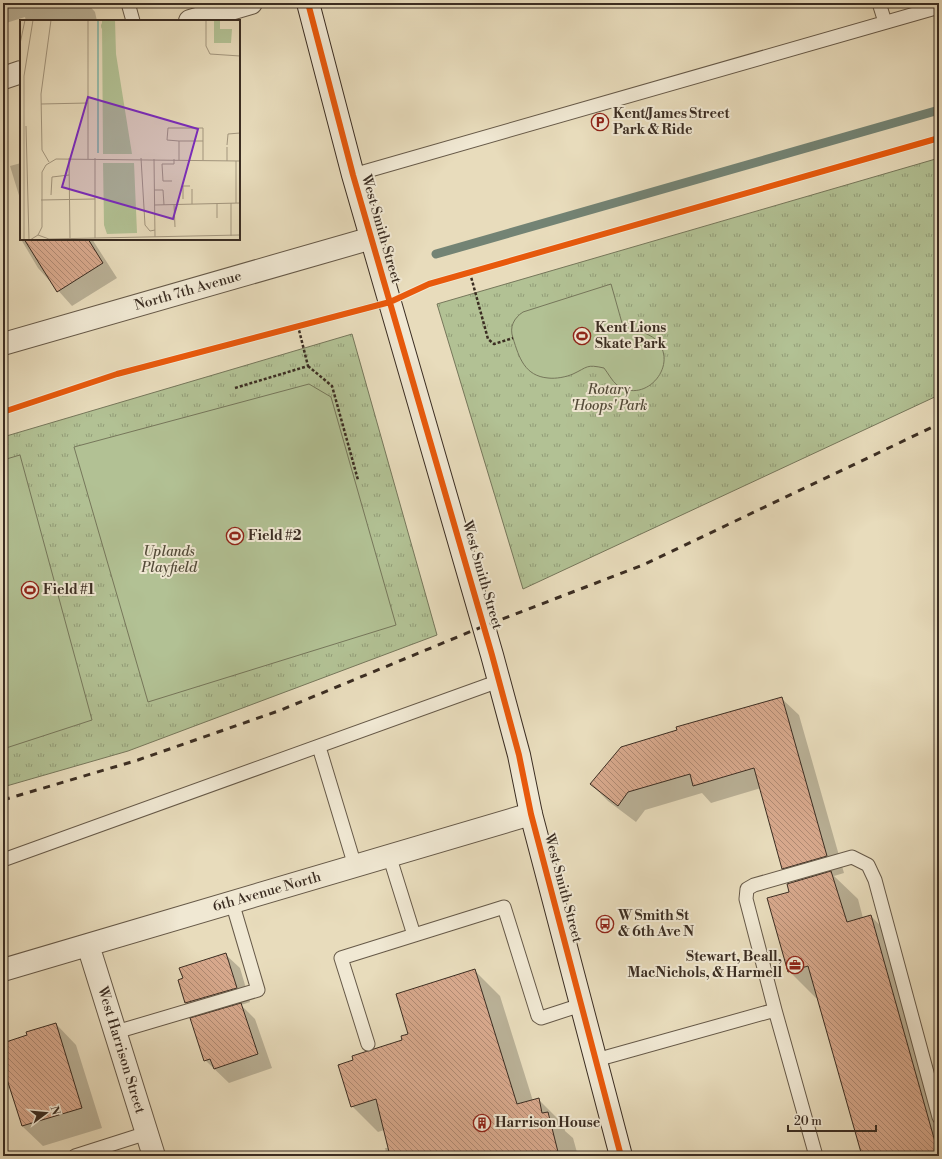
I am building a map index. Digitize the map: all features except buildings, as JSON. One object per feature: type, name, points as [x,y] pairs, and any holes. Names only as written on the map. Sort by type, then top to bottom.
[{"type":"street","points":[[193,20],[251,3]]},
{"type":"street","name":"West Smith Street","points":[[308,3],[353,174],[499,681],[531,814],[621,1156]]},
{"type":"street","points":[[3,78],[20,72]]},
{"type":"street","name":"North 7th Avenue","points":[[3,344],[372,238]]},
{"type":"street","name":"6th Avenue North","points":[[3,970],[531,814]]},
{"type":"street","name":"West Harrison Street","points":[[88,944],[154,1156]]},
{"type":"lane","points":[[128,3],[133,20]]},
{"type":"lane","points":[[879,3],[885,22]]},
{"type":"lane","points":[[353,174],[939,7]]},
{"type":"lane","points":[[3,860],[499,681]]},
{"type":"lane","points":[[319,747],[355,866]]},
{"type":"lane","points":[[389,855],[414,935]]},
{"type":"lane","points":[[816,1156],[746,899],[747,889],[754,885],[852,857],[868,865],[875,880],[939,1117]]},
{"type":"lane","points":[[116,1032],[258,990],[232,902]]},
{"type":"lane","points":[[368,1044],[341,958],[504,907],[539,1018],[581,1005]]},
{"type":"lane","points":[[596,1060],[775,1010]]},
{"type":"lane","points":[[75,1156],[147,1133]]},
{"type":"path","points":[[463,274],[478,270]]},
{"type":"path","points":[[470,272],[488,339],[494,344],[512,338]]},
{"type":"path","points":[[290,328],[306,324]]},
{"type":"path","points":[[298,326],[308,366],[332,386],[358,480]]},
{"type":"path","points":[[235,388],[308,366]]},
{"type":"green space","name":"Rotary 'Hoops' Park","points":[[939,158],[939,395],[523,589],[437,304]]},
{"type":"green space","name":"Kent Lions Skate Park","points":[[611,284],[622,323],[653,337],[662,349],[664,359],[662,370],[657,379],[649,386],[639,390],[628,390],[617,385],[604,368],[594,366],[587,367],[561,378],[540,377],[528,370],[521,359],[512,334],[513,323],[517,317],[523,312]]},
{"type":"green space","name":"Uplands Playfield","points":[[352,334],[437,635],[128,751],[3,787],[3,437]]},
{"type":"green space","name":"Field #2","points":[[309,384],[331,397],[396,625],[148,702],[74,447]]},
{"type":"green space","name":"Field #1","points":[[20,455],[92,720],[3,749],[3,460]]},
{"type":"waterway","points":[[436,254],[939,110]]},
{"type":"railway","points":[[3,800],[138,760],[281,710],[484,626],[643,565],[939,424]]},
{"type":"cycle path","points":[[308,3],[353,175],[492,655],[519,755],[531,814],[621,1156]]},
{"type":"cycle path","points":[[3,412],[117,374],[390,302],[429,284],[939,138]]},
{"type":"place","name":"Kent/James Street Park & Ride","points":[[600,122]]},
{"type":"place","name":"Kent Lions Skate Park","points":[[582,336]]},
{"type":"place","name":"Field #2","points":[[235,536]]},
{"type":"place","name":"Field #1","points":[[30,590]]},
{"type":"place","name":"W Smith St & 6th Ave N","points":[[605,924]]},
{"type":"place","name":"Stewart, Beall, MacNichols, & Harmell","points":[[795,965]]},
{"type":"place","name":"Harrison House","points":[[482,1123]]}]
